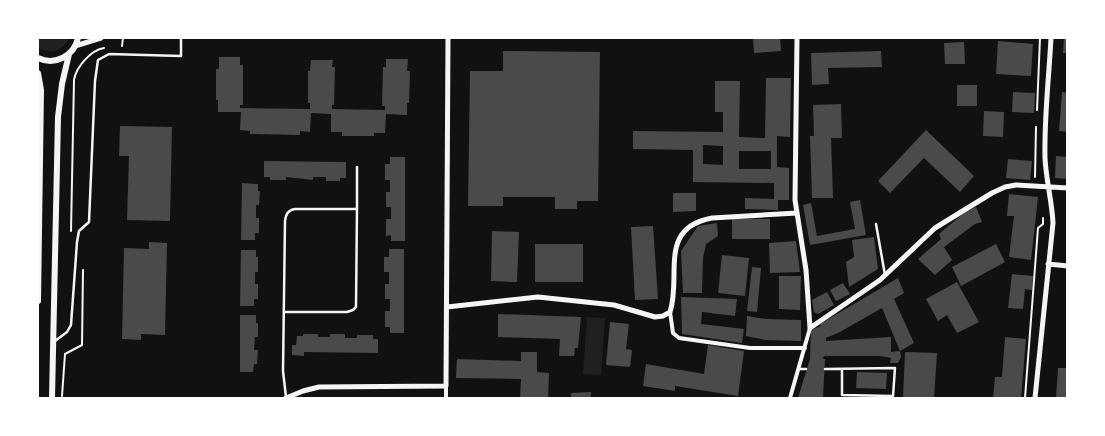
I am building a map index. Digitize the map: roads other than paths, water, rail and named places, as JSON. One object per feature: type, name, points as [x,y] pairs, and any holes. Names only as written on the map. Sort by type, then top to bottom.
[{"type":"street","points":[[52,398],[58,117],[62,84],[69,54],[78,38]]},
{"type":"street","points":[[75,46],[101,38]]},
{"type":"street","points":[[446,398],[448,38]]},
{"type":"street","points":[[790,398],[810,328],[806,270],[795,200],[797,38]]},
{"type":"street","points":[[1035,398],[1053,223],[1045,146],[1051,38]]},
{"type":"street","points":[[38,58],[53,61],[69,54]]},
{"type":"street","points":[[38,73],[41,90],[38,302]]},
{"type":"street","points":[[810,328],[885,276],[935,228],[992,193],[1005,187],[1016,185],[1068,188]]},
{"type":"street","points":[[797,213],[712,218],[698,222],[687,229],[679,238],[675,249],[674,298],[670,312],[672,330],[679,338],[750,348],[805,348]]},
{"type":"street","points":[[1048,264],[1068,266]]},
{"type":"street","points":[[447,307],[538,297],[607,304],[635,310],[655,317],[663,316],[670,312]]},
{"type":"street","points":[[286,398],[319,387],[446,386]]},
{"type":"lane","points":[[54,342],[67,332],[71,325],[77,242],[79,231],[89,222],[95,81],[98,60],[109,54],[181,56],[181,38]]},
{"type":"lane","points":[[284,312],[347,312],[354,310],[356,307],[357,167]]},
{"type":"lane","points":[[286,398],[283,370],[285,221],[287,213],[295,209],[357,209]]},
{"type":"lane","points":[[876,224],[885,276]]},
{"type":"lane","points":[[825,369],[895,368],[893,396],[842,395],[842,369]]},
{"type":"lane","points":[[799,369],[806,369]]}]
